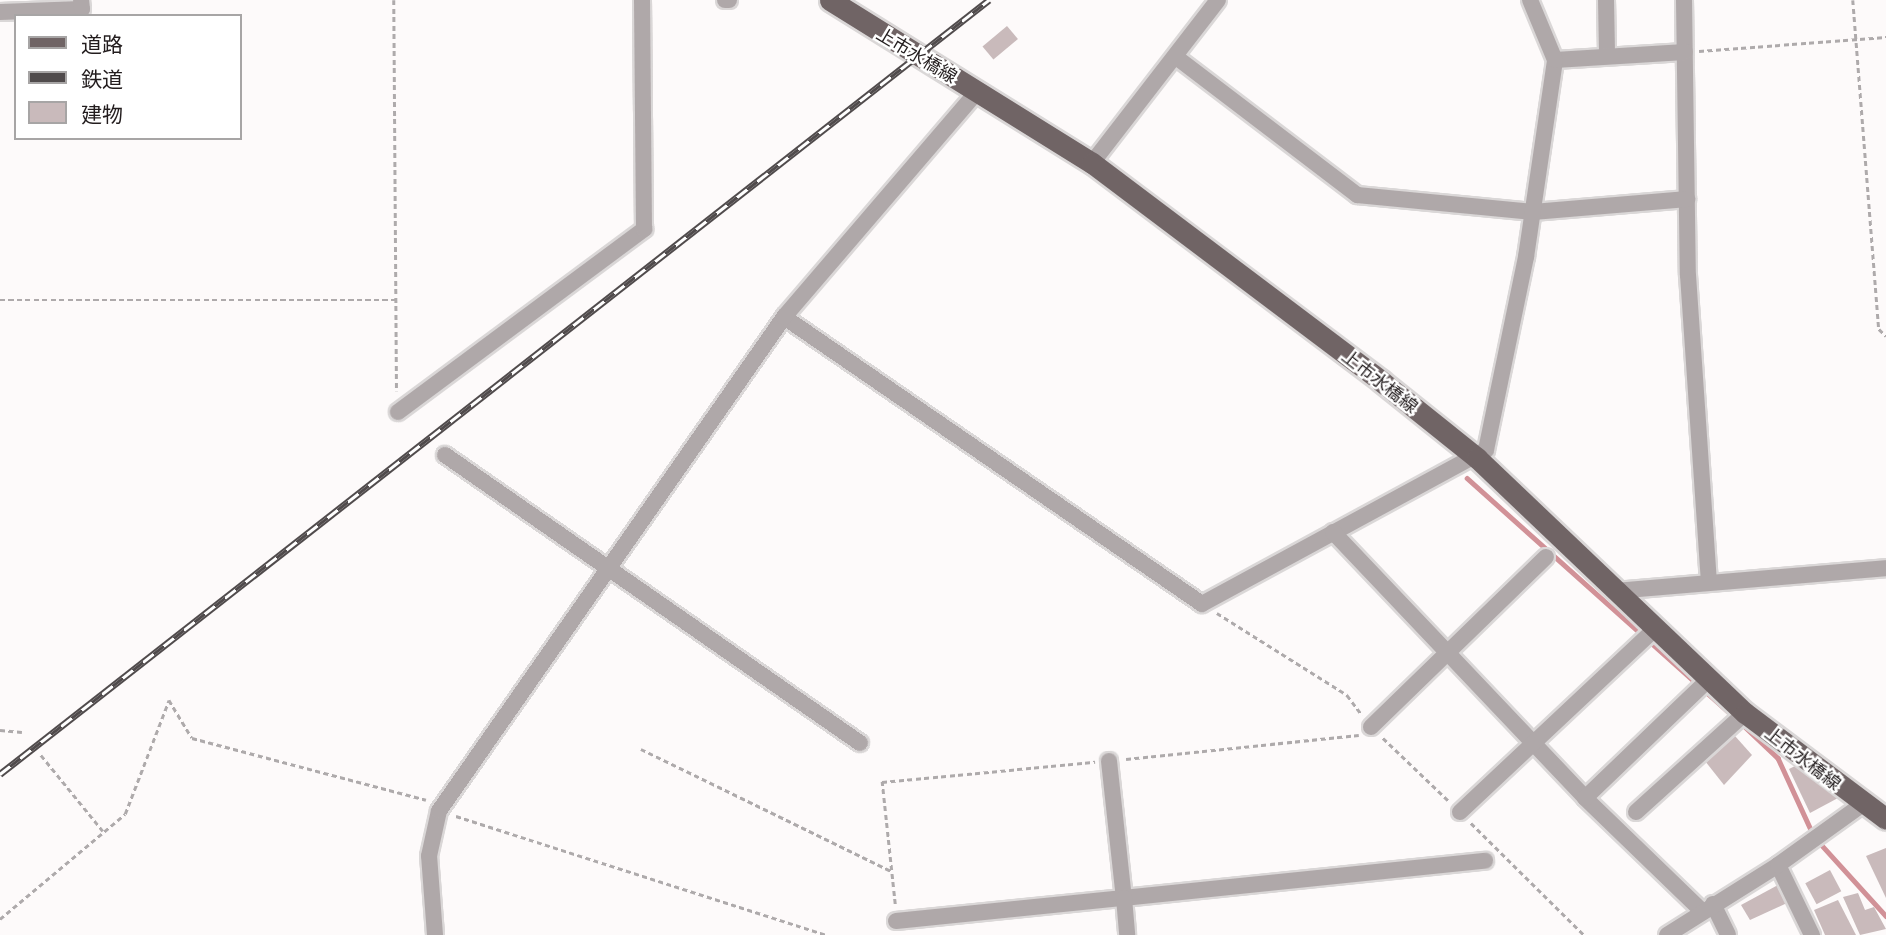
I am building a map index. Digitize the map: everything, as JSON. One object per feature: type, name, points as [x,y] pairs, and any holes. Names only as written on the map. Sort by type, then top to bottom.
[{"type":"main road","name":"上市水橋線","points":[[830,0],[1092,163],[1477,458],[1745,713],[1886,819]]},
{"type":"street","points":[[0,12],[82,9],[81,0]]},
{"type":"street","points":[[398,412],[643,229],[642,0]]},
{"type":"street","points":[[1092,163],[1218,0]]},
{"type":"street","points":[[784,317],[1202,604],[1333,532],[1477,458],[1486,450],[1502,384],[1533,212],[1555,60],[1530,0]]},
{"type":"street","points":[[1606,0],[1606,54]]},
{"type":"street","points":[[1684,0],[1688,275],[1709,583]]},
{"type":"street","points":[[1555,60],[1606,54],[1685,52]]},
{"type":"street","points":[[1176,57],[1357,195],[1533,212],[1687,199]]},
{"type":"street","points":[[435,935],[429,856],[439,811],[784,317],[978,91]]},
{"type":"street","points":[[445,455],[860,743]]},
{"type":"street","points":[[1333,532],[1585,798],[1708,908],[1728,935]]},
{"type":"street","points":[[1371,727],[1451,654],[1546,558]]},
{"type":"street","points":[[1614,591],[1886,568]]},
{"type":"street","points":[[1460,812],[1536,745],[1655,629]]},
{"type":"street","points":[[1585,798],[1709,679]]},
{"type":"street","points":[[1636,812],[1745,713]]},
{"type":"street","points":[[1109,761],[1127,935]]},
{"type":"street","points":[[1667,935],[1777,865],[1863,804]]},
{"type":"street","points":[[897,921],[1485,861]]},
{"type":"street","points":[[1777,865],[1812,935]]},
{"type":"path","points":[[394,0],[398,412]]},
{"type":"path","points":[[1853,0],[1879,329],[1886,336]]},
{"type":"path","points":[[1685,52],[1886,37]]},
{"type":"path","points":[[0,300],[395,300]]},
{"type":"path","points":[[1202,604],[1347,695],[1371,727],[1584,935]]},
{"type":"path","points":[[0,919],[125,814],[169,700],[192,738],[427,800],[439,811],[826,935]]},
{"type":"path","points":[[897,921],[881,782],[1361,735],[1371,727]]},
{"type":"path","points":[[0,730],[22,732]]},
{"type":"path","points":[[641,750],[891,871]]},
{"type":"path","points":[[41,755],[104,832]]},
{"type":"building","points":[[1007,26],[1018,39],[993,60],[982,47]]},
{"type":"building","points":[[1735,736],[1752,755],[1724,785],[1705,761]]},
{"type":"building","points":[[1797,765],[1838,798],[1810,813],[1789,769]]},
{"type":"building","points":[[1886,848],[1886,898],[1866,856]]},
{"type":"building","points":[[1830,870],[1841,891],[1817,904],[1805,883]]},
{"type":"building","points":[[1778,885],[1787,903],[1750,920],[1741,905]]},
{"type":"building","points":[[1858,893],[1865,910],[1874,907],[1886,929],[1860,935],[1843,897]]},
{"type":"building","points":[[1838,900],[1856,935],[1825,935],[1814,910]]},
{"type":"waterway","points":[[1467,478],[1732,715]]},
{"type":"waterway","points":[[1741,723],[1778,758],[1813,834]]},
{"type":"waterway","points":[[1818,841],[1886,916]]},
{"type":"railway","points":[[0,774],[989,0]]}]
